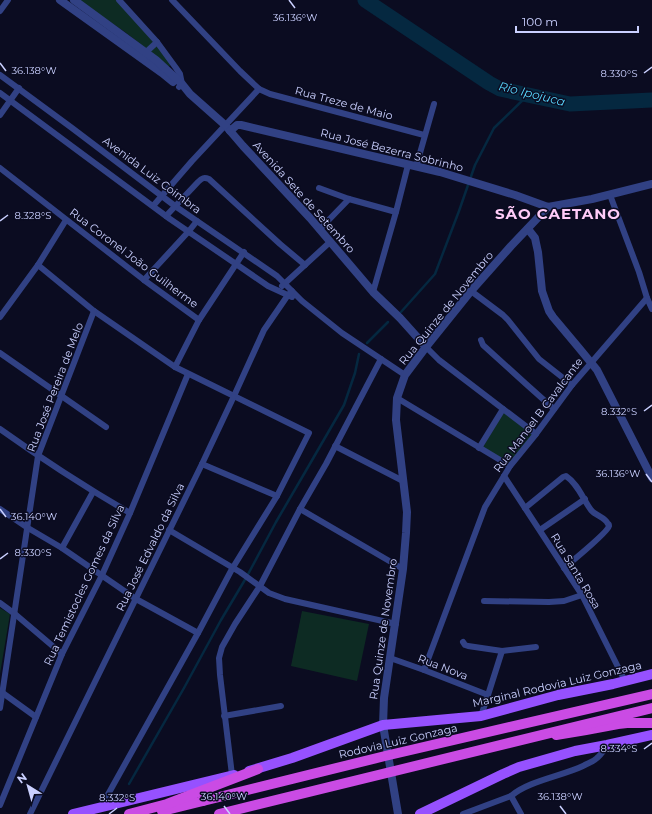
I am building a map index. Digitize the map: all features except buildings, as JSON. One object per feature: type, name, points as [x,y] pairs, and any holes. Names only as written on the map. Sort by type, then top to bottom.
[{"type":"highway","name":"Rodovia Luiz Gonzaga","points":[[151,814],[385,756],[652,694]]},
{"type":"highway","points":[[219,814],[652,708]]},
{"type":"highway","points":[[528,738],[570,733],[622,723],[652,723]]},
{"type":"highway","points":[[129,814],[167,804],[258,769]]},
{"type":"main road","name":"Marginal Rodovia Luiz Gonzaga","points":[[73,814],[258,769],[383,725],[481,716],[558,695],[652,674]]},
{"type":"main road","points":[[420,814],[519,767],[575,751],[652,735]]},
{"type":"street","points":[[0,11],[8,0]]},
{"type":"street","name":"Avenida Sete de Setembro","points":[[60,0],[72,2],[143,55],[190,94],[227,128],[320,229],[373,292],[400,318],[426,347]]},
{"type":"street","points":[[119,0],[157,42],[176,68],[180,74],[180,86]]},
{"type":"street","points":[[153,206],[192,162],[227,128],[259,89],[240,72],[172,0]]},
{"type":"street","points":[[143,55],[157,42]]},
{"type":"street","name":"Avenida Luiz Coimbra","points":[[0,75],[175,206],[277,276],[290,293]]},
{"type":"street","points":[[0,115],[19,88]]},
{"type":"street","name":"Rua Treze de Maio","points":[[259,89],[270,94],[424,136]]},
{"type":"street","name":"Avenida Luiz Coimbra","points":[[0,93],[166,216],[190,231],[268,286],[278,291],[290,293]]},
{"type":"street","points":[[373,292],[396,212],[434,104]]},
{"type":"street","name":"Rua José Bezerra Sobrinho","points":[[227,128],[241,125],[412,166],[515,194],[548,207]]},
{"type":"street","name":"Rua Coronel João Guilherme","points":[[0,168],[144,280],[199,320]]},
{"type":"street","points":[[166,216],[202,178],[209,179],[305,265]]},
{"type":"street","points":[[548,207],[592,199],[652,184]]},
{"type":"street","points":[[319,188],[349,199],[396,212]]},
{"type":"street","points":[[610,195],[652,309]]},
{"type":"street","points":[[320,229],[349,199]]},
{"type":"street","name":"Rua Quinze de Novembro","points":[[398,814],[383,725],[384,698],[396,624],[406,540],[406,512],[396,420],[397,398],[405,375],[426,347],[471,291],[548,207]]},
{"type":"street","points":[[0,317],[38,265],[66,220]]},
{"type":"street","points":[[144,280],[190,231],[197,221]]},
{"type":"street","points":[[528,229],[536,243],[542,291],[549,311],[603,379],[616,409],[652,478]]},
{"type":"street","points":[[278,291],[330,242]]},
{"type":"street","points":[[175,367],[199,320],[244,252]]},
{"type":"street","points":[[38,265],[94,311],[175,367],[309,433],[277,496],[232,568],[198,634],[101,807]]},
{"type":"street","points":[[471,291],[503,315],[539,359],[572,385]]},
{"type":"street","points":[[290,293],[342,333],[405,375]]},
{"type":"street","name":"Rua José Edvaldo da Silva","points":[[30,814],[202,464],[264,330],[290,293]]},
{"type":"street","name":"Rua Manoel B Cavalcante","points":[[424,670],[485,507],[510,466],[572,385],[647,298]]},
{"type":"street","name":"Rua José Pereira de Melo","points":[[0,708],[1,692],[15,614],[38,456],[94,311]]},
{"type":"street","points":[[481,340],[483,345],[554,409]]},
{"type":"street","points":[[426,347],[439,360],[536,434]]},
{"type":"street","points":[[0,353],[106,427]]},
{"type":"street","points":[[232,775],[220,675],[219,658],[222,647],[260,586],[381,359]]},
{"type":"street","name":"Rua Temistocles Gomes da Silva","points":[[1,801],[62,654],[102,575],[130,513],[188,374]]},
{"type":"street","points":[[397,398],[510,466]]},
{"type":"street","points":[[479,448],[503,409]]},
{"type":"street","points":[[0,429],[93,492],[130,513]]},
{"type":"street","points":[[335,446],[403,481]]},
{"type":"street","points":[[202,464],[277,496]]},
{"type":"street","name":"Rua Santa Rosa","points":[[504,476],[582,595],[625,681]]},
{"type":"street","points":[[525,508],[562,477],[566,476],[571,480],[585,499],[592,512],[609,525],[603,534],[564,568]]},
{"type":"street","points":[[62,548],[93,492]]},
{"type":"street","points":[[540,530],[585,499]]},
{"type":"street","points":[[0,508],[28,528],[62,548],[136,599],[198,634]]},
{"type":"street","points":[[300,509],[403,569]]},
{"type":"street","points":[[169,530],[240,572],[269,593],[285,599],[396,624]]},
{"type":"street","points":[[484,602],[549,602],[582,595]]},
{"type":"street","points":[[0,603],[62,654]]},
{"type":"street","points":[[463,642],[468,646],[502,651],[536,647]]},
{"type":"street","points":[[481,716],[502,651]]},
{"type":"street","name":"Rua Nova","points":[[390,658],[488,696]]},
{"type":"street","points":[[1,692],[36,717]]},
{"type":"street","points":[[224,716],[281,706]]},
{"type":"street","points":[[463,814],[503,800],[525,787],[573,770],[593,761],[607,745]]},
{"type":"street","points":[[511,796],[521,814]]},
{"type":"green space","points":[[78,0],[121,0],[174,61],[166,70],[151,52],[125,32]]},
{"type":"green space","points":[[504,412],[533,434],[510,464],[483,447]]},
{"type":"green space","points":[[0,608],[10,614],[0,674]]},
{"type":"green space","points":[[302,611],[369,624],[357,681],[291,666]]},
{"type":"waterway","name":"Rio Ipojuca","points":[[365,0],[500,89],[570,104],[652,100]]},
{"type":"waterway","points":[[401,312],[435,274],[475,165],[494,128],[528,95]]},
{"type":"waterway","points":[[367,343],[388,322]]},
{"type":"waterway","points":[[129,784],[246,578],[276,522],[344,405],[355,373],[359,354]]},
{"type":"district","name":"SÃO CAETANO","points":[[558,214]]}]
